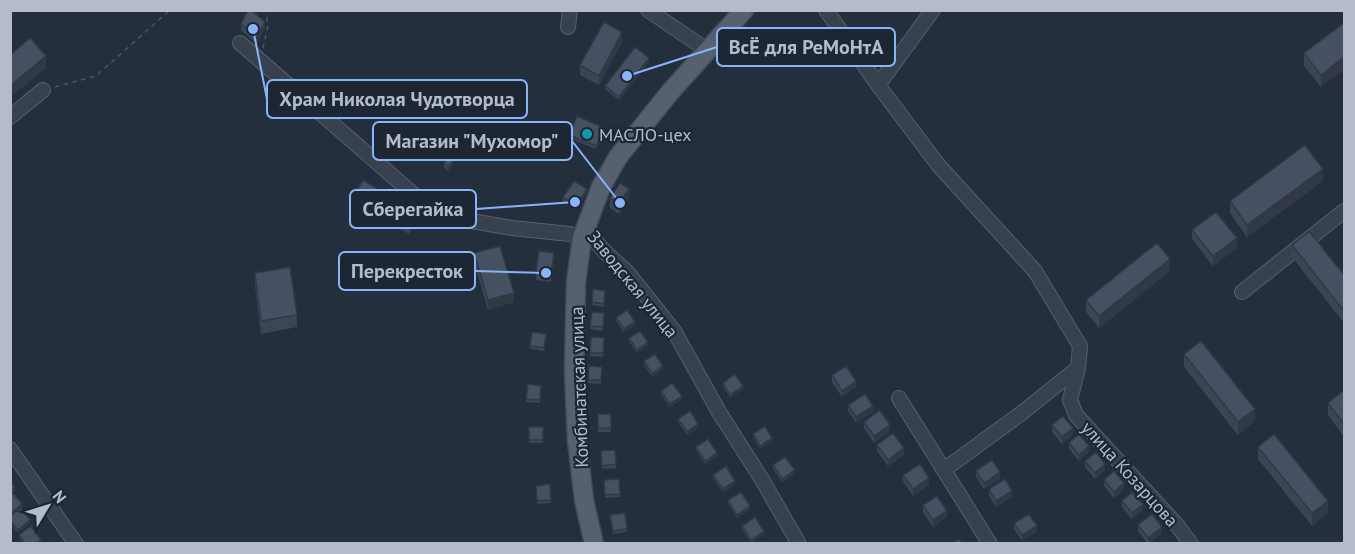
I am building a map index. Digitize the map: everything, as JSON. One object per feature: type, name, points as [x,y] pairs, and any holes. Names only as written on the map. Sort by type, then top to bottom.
[{"type":"main road","name":"Заводская улица","points":[[584,234],[601,187],[618,157],[671,91],[744,10]]},
{"type":"main road","name":"Комбинатская улица","points":[[584,234],[576,282],[574,371],[577,440],[584,500],[594,543]]},
{"type":"street","points":[[568,27],[570,10]]},
{"type":"street","points":[[648,10],[707,50]]},
{"type":"street","name":"улица Козарцова","points":[[826,10],[878,85],[939,166],[1035,271],[1080,346],[1078,368],[1070,400],[1076,415],[1178,525],[1191,543]]},
{"type":"street","points":[[878,85],[933,10]]},
{"type":"street","points":[[240,43],[428,207],[454,218],[512,228],[584,234]]},
{"type":"street","points":[[10,117],[43,90]]},
{"type":"street","points":[[1242,292],[1344,211]]},
{"type":"street","name":"Заводская улица","points":[[584,234],[628,273],[674,331],[719,412],[799,543]]},
{"type":"street","points":[[945,469],[1078,368]]},
{"type":"street","points":[[899,398],[990,543]]},
{"type":"street","points":[[10,449],[15,466],[76,543]]},
{"type":"path","points":[[43,90],[96,76],[170,10]]},
{"type":"path","points":[[260,61],[268,26],[266,10]]},
{"type":"building","points":[[248,10],[265,22],[257,38],[241,24]]},
{"type":"building","points":[[604,22],[622,32],[599,76],[580,65]]},
{"type":"building","points":[[1344,23],[1344,57],[1321,75],[1304,53]]},
{"type":"building","points":[[30,38],[46,56],[10,86],[10,55]]},
{"type":"building","points":[[635,47],[649,58],[619,97],[605,86]]},
{"type":"building","name":"МАСЛО-цех","points":[[577,116],[604,128],[596,146],[569,135]]},
{"type":"building","points":[[1305,145],[1323,169],[1247,225],[1230,201]]},
{"type":"building","points":[[448,157],[453,161],[448,167],[444,163]]},
{"type":"building","points":[[363,180],[416,212],[409,225],[355,193]]},
{"type":"building","points":[[574,181],[587,189],[576,206],[563,197]]},
{"type":"building","points":[[620,183],[629,189],[619,204],[610,198]]},
{"type":"building","points":[[1216,212],[1237,238],[1213,256],[1192,230]]},
{"type":"building","points":[[1309,231],[1344,275],[1344,311],[1292,245]]},
{"type":"building","points":[[1157,243],[1170,259],[1099,316],[1086,300]]},
{"type":"building","points":[[500,246],[514,293],[488,300],[474,253]]},
{"type":"building","points":[[539,251],[554,253],[551,273],[536,271]]},
{"type":"building","points":[[290,267],[297,315],[261,321],[255,273]]},
{"type":"building","points":[[593,289],[605,291],[604,304],[592,302]]},
{"type":"building","points":[[627,310],[635,322],[624,329],[616,318]]},
{"type":"building","points":[[592,312],[604,313],[603,327],[590,326]]},
{"type":"building","points":[[640,331],[648,342],[637,350],[629,338]]},
{"type":"building","points":[[532,332],[546,334],[544,348],[530,346]]},
{"type":"building","points":[[591,337],[604,338],[603,353],[590,353]]},
{"type":"building","points":[[1201,341],[1255,409],[1238,422],[1184,354]]},
{"type":"building","points":[[655,354],[663,366],[652,374],[644,361]]},
{"type":"building","points":[[589,366],[602,367],[601,380],[588,380]]},
{"type":"building","points":[[846,366],[856,381],[842,391],[832,375]]},
{"type":"building","points":[[735,374],[743,386],[730,395],[723,383]]},
{"type":"building","points":[[672,383],[682,396],[670,404],[661,391]]},
{"type":"building","points":[[528,384],[541,386],[540,400],[526,399]]},
{"type":"building","points":[[1344,392],[1344,424],[1328,403]]},
{"type":"building","points":[[865,394],[873,406],[856,417],[848,405]]},
{"type":"building","points":[[880,410],[890,425],[874,436],[864,422]]},
{"type":"building","points":[[690,411],[698,424],[687,432],[678,419]]},
{"type":"building","points":[[598,414],[611,414],[611,428],[598,428]]},
{"type":"building","points":[[1063,416],[1073,428],[1062,437],[1052,425]]},
{"type":"building","points":[[765,426],[772,438],[760,446],[753,434]]},
{"type":"building","points":[[529,427],[543,427],[543,440],[529,440]]},
{"type":"building","points":[[893,433],[904,448],[888,460],[877,445]]},
{"type":"building","points":[[1079,434],[1089,446],[1079,455],[1069,443]]},
{"type":"building","points":[[1274,434],[1328,501],[1312,513],[1258,447]]},
{"type":"building","points":[[708,439],[717,453],[705,461],[696,447]]},
{"type":"building","points":[[615,450],[616,464],[602,466],[601,451]]},
{"type":"building","points":[[1096,452],[1105,464],[1095,473],[1085,461]]},
{"type":"building","points":[[785,457],[795,470],[782,479],[773,465]]},
{"type":"building","points":[[992,460],[1000,472],[984,483],[976,471]]},
{"type":"building","points":[[920,464],[929,478],[913,489],[903,475]]},
{"type":"building","points":[[726,466],[735,481],[723,489],[713,475]]},
{"type":"building","points":[[1114,471],[1124,483],[1114,492],[1104,480]]},
{"type":"building","points":[[619,479],[620,494],[605,495],[604,480]]},
{"type":"building","points":[[1005,479],[1012,491],[996,501],[989,489]]},
{"type":"building","points":[[10,481],[15,487],[10,491]]},
{"type":"building","points":[[550,484],[551,500],[537,501],[536,486]]},
{"type":"building","points":[[12,492],[22,504],[11,513],[10,493]]},
{"type":"building","points":[[741,492],[750,506],[737,515],[728,500]]},
{"type":"building","points":[[1132,492],[1143,504],[1132,513],[1122,501]]},
{"type":"building","points":[[937,496],[947,511],[933,520],[923,505]]},
{"type":"building","points":[[21,508],[30,520],[18,530],[10,520],[10,516]]},
{"type":"building","points":[[625,513],[627,529],[613,531],[610,515]]},
{"type":"building","points":[[1029,514],[1037,526],[1022,535],[1014,523]]},
{"type":"building","points":[[1152,514],[1162,527],[1148,538],[1138,525]]},
{"type":"building","points":[[755,517],[764,531],[751,540],[742,526]]},
{"type":"building","points":[[31,526],[41,540],[36,543],[25,543],[19,535]]},
{"type":"place","name":"Храм Николая Чудотворца","points":[[253,29]]},
{"type":"place","name":"ВсЁ для РеМоНтА","points":[[627,76]]},
{"type":"place","name":"МАСЛО-цех","points":[[587,134]]},
{"type":"place","name":"Сберегайка","points":[[575,202]]},
{"type":"place","name":"Магазин \"Мухомор\"","points":[[620,203]]},
{"type":"place","name":"Перекресток","points":[[546,273]]}]
